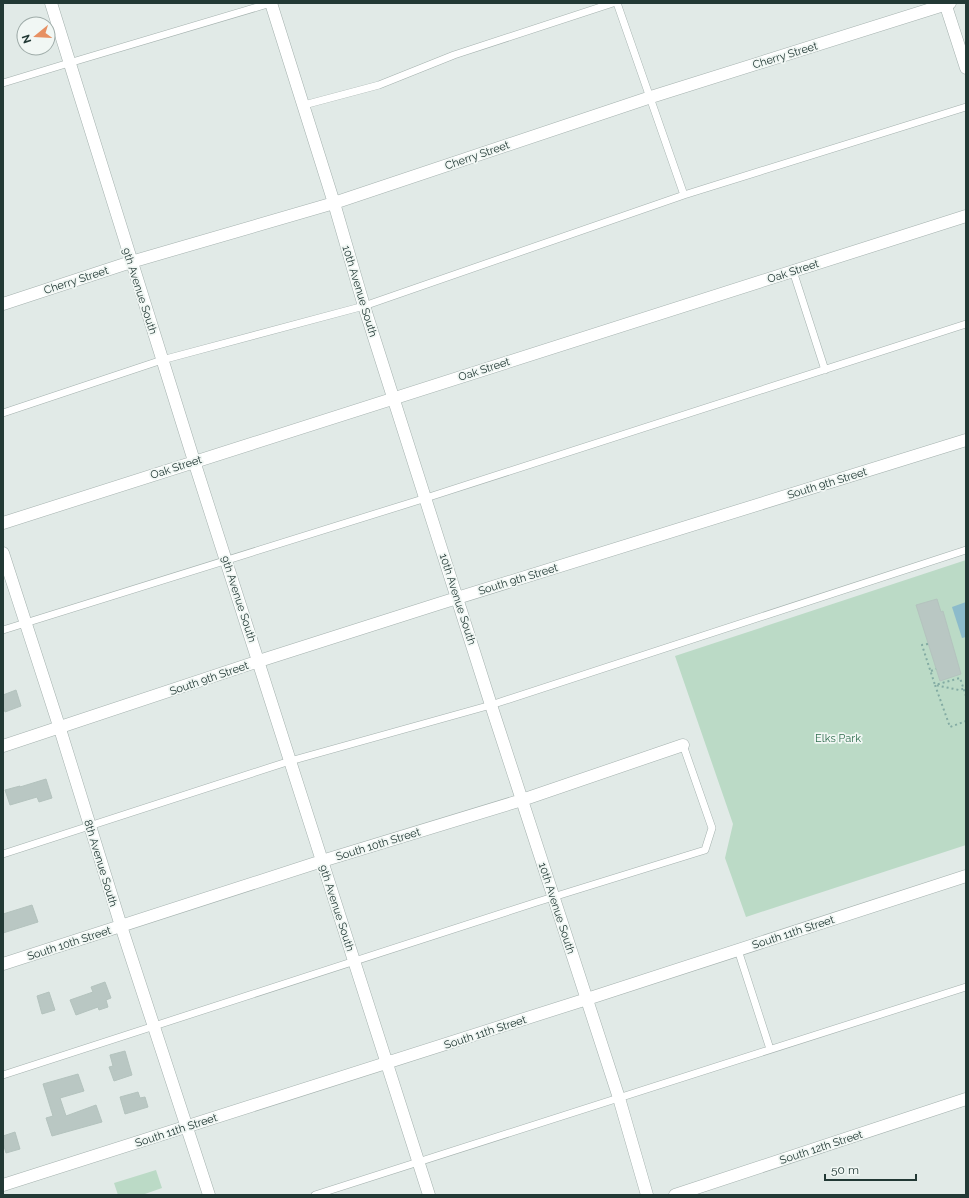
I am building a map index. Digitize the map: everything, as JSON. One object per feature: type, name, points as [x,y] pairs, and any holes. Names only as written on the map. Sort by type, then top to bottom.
[{"type":"street","name":"9th Avenue South","points":[[50,3],[194,461],[430,1195]]},
{"type":"street","name":"10th Avenue South","points":[[272,3],[334,203],[364,306],[491,705],[619,1098],[647,1195]]},
{"type":"street","name":"Cherry Street","points":[[3,304],[131,262],[334,203],[651,96],[947,4]]},
{"type":"street","points":[[947,4],[966,68]]},
{"type":"street","name":"Oak Street","points":[[3,523],[966,216]]},
{"type":"street","name":"South 9th Street","points":[[3,746],[60,729],[259,661],[966,440]]},
{"type":"street","name":"8th Avenue South","points":[[3,553],[60,729],[121,926],[209,1195]]},
{"type":"street","name":"South 10th Street","points":[[3,964],[322,861],[522,800],[683,745]]},
{"type":"street","name":"South 11th Street","points":[[3,1185],[388,1063],[966,876]]},
{"type":"street","name":"South 12th Street","points":[[675,1195],[966,1100]]},
{"type":"lane","points":[[3,83],[272,3]]},
{"type":"lane","points":[[304,105],[379,85],[454,55],[613,3]]},
{"type":"lane","points":[[617,3],[651,96],[684,195]]},
{"type":"lane","points":[[3,413],[162,360],[364,306],[684,195],[966,106]]},
{"type":"lane","points":[[792,271],[825,370]]},
{"type":"lane","points":[[3,630],[426,498],[966,324]]},
{"type":"lane","points":[[3,854],[290,761],[491,705],[966,550]]},
{"type":"lane","points":[[3,1075],[554,897],[705,850],[712,828],[683,745]]},
{"type":"lane","points":[[738,950],[770,1049]]},
{"type":"lane","points":[[315,1195],[966,987]]},
{"type":"path","points":[[928,644],[922,645],[950,727],[966,721]]},
{"type":"path","points":[[931,671],[936,669]]},
{"type":"path","points":[[935,685],[960,678],[965,688],[966,696]]},
{"type":"path","points":[[935,685],[959,690],[965,688]]},
{"type":"green space","name":"Elks Park","points":[[966,560],[966,845],[746,917],[725,858],[733,824],[675,656]]},
{"type":"green space","points":[[156,1170],[162,1188],[142,1195],[118,1195],[114,1183]]},
{"type":"water","points":[[966,602],[966,637],[962,638],[952,607]]},
{"type":"building","points":[[937,599],[941,612],[943,611],[961,674],[940,681],[916,605]]},
{"type":"building","points":[[16,690],[21,706],[5,712],[3,706],[3,695]]},
{"type":"building","points":[[46,779],[52,798],[39,802],[37,797],[10,805],[5,790]]},
{"type":"building","points":[[32,905],[38,922],[3,933],[3,914]]},
{"type":"building","points":[[105,982],[111,998],[106,1000],[108,1007],[99,1010],[98,1007],[76,1015],[70,1000],[93,992],[91,987]]},
{"type":"building","points":[[49,992],[55,1010],[42,1014],[37,996]]},
{"type":"building","points":[[125,1051],[132,1075],[114,1081],[109,1067],[113,1066],[110,1055]]},
{"type":"building","points":[[78,1074],[84,1091],[60,1098],[66,1116],[96,1105],[102,1122],[52,1136],[46,1118],[53,1116],[43,1084]]},
{"type":"building","points":[[138,1092],[140,1098],[145,1097],[148,1107],[125,1114],[120,1097]]},
{"type":"building","points":[[15,1132],[20,1149],[6,1153],[3,1143],[3,1136]]}]
